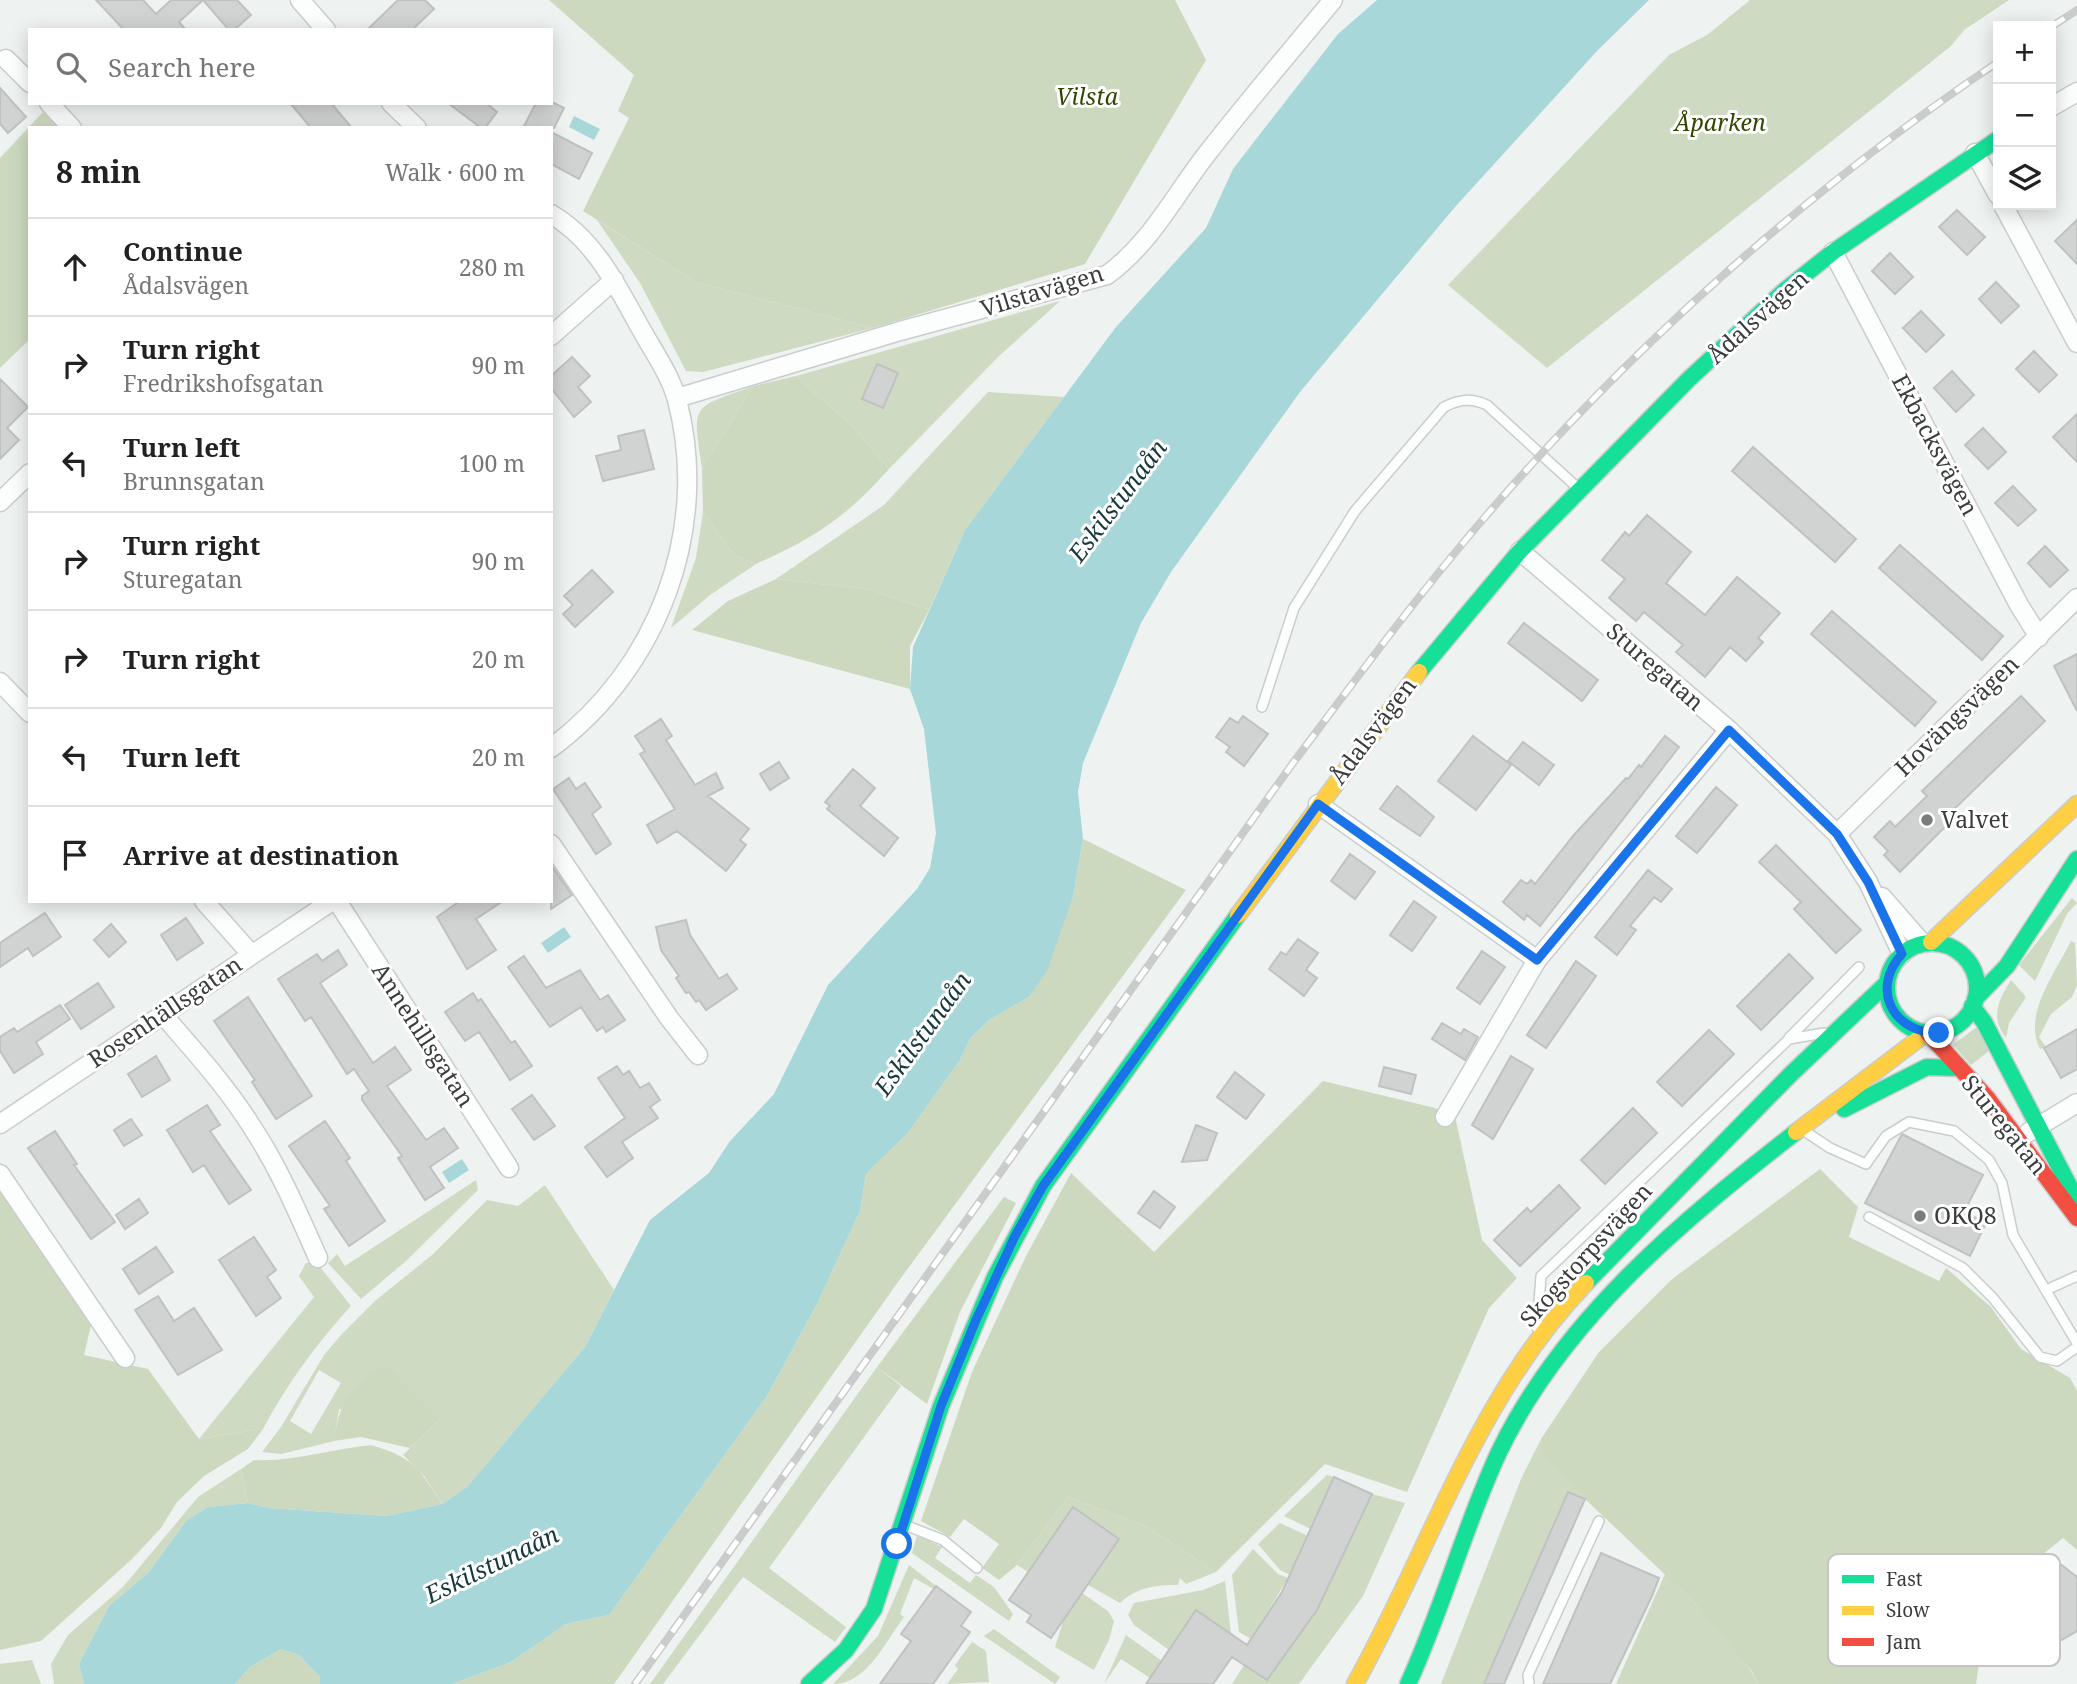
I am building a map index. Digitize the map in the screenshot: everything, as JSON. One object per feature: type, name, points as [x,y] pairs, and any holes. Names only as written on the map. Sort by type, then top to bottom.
[{"type":"main road","name":"Ådalsvägen","points":[[809,1684],[839,1658],[859,1635],[874,1609],[941,1406],[976,1320],[1015,1236],[1043,1186],[1318,804],[1449,632],[1520,551],[1689,379],[1783,292],[1833,252],[1993,141]]},
{"type":"main road","points":[[2077,804],[2014,861],[1971,908],[1926,943],[1902,954],[1895,962],[1886,985],[1897,1016],[1926,1033],[1939,1033],[1957,1026],[2007,966],[2077,859]]},
{"type":"main road","points":[[1926,943],[1950,946],[1970,963],[1977,980],[1974,1003]]},
{"type":"main road","name":"Skogstorpsvägen","points":[[1355,1684],[1392,1618],[1473,1445],[1508,1381],[1558,1312],[1643,1221],[1736,1132],[1790,1074],[1886,985]]},
{"type":"main road","name":"Sturegatan","points":[[1974,1003],[2077,1201]]},
{"type":"main road","name":"Sturegatan","points":[[1926,1033],[2020,1140],[2077,1217]]},
{"type":"main road","name":"Skogstorpsvägen","points":[[1408,1684],[1494,1464],[1517,1419],[1541,1383],[1618,1289],[1685,1224],[1801,1129],[1926,1033]]},
{"type":"main road","points":[[1801,1129],[1927,1067],[1958,1068]]},
{"type":"street","points":[[300,0],[324,28]]},
{"type":"street","name":"Vilstavägen","points":[[677,398],[900,331],[1107,275],[1127,260],[1148,237],[1205,155],[1333,0]]},
{"type":"street","points":[[6,59],[28,81]]},
{"type":"street","points":[[2056,104],[2077,92]]},
{"type":"street","points":[[51,105],[70,126]]},
{"type":"street","points":[[392,105],[405,125]]},
{"type":"street","points":[[1975,153],[1993,186]]},
{"type":"street","points":[[2006,210],[2077,343]]},
{"type":"street","points":[[553,215],[570,225],[614,281],[677,398],[685,465],[687,514],[673,579],[636,659],[596,709],[553,746]]},
{"type":"street","name":"Ekbacksvägen","points":[[1833,252],[2019,605],[2039,638]]},
{"type":"street","points":[[553,334],[614,281]]},
{"type":"street","points":[[0,502],[28,475]]},
{"type":"street","name":"Sturegatan","points":[[1520,551],[1729,730],[1837,834],[1868,882],[1902,954]]},
{"type":"street","name":"Hovängsvägen","points":[[1837,834],[2077,598]]},
{"type":"street","points":[[0,682],[28,711]]},
{"type":"street","points":[[1445,1117],[1537,960],[1729,730]]},
{"type":"street","points":[[1318,804],[1537,960]]},
{"type":"street","points":[[553,847],[669,1018],[698,1055]]},
{"type":"street","name":"Sturegatan","points":[[1868,882],[1926,943]]},
{"type":"street","points":[[206,903],[251,954]]},
{"type":"street","name":"Rosenhällsgatan","points":[[1,1122],[164,1016],[329,903]]},
{"type":"street","name":"Annehillsgatan","points":[[338,903],[509,1168]]},
{"type":"street","points":[[164,1016],[214,1075],[251,1125],[271,1158],[318,1258]]},
{"type":"street","points":[[2020,1140],[2039,1125],[2077,1103]]},
{"type":"street","points":[[0,1174],[125,1358]]},
{"type":"lane","points":[[1262,707],[1294,608],[1354,512],[1444,407],[1457,401],[1474,400],[1487,405],[1580,491]]},
{"type":"lane","points":[[1536,1344],[1541,1276],[1788,1039],[1859,967]]},
{"type":"lane","points":[[1788,1039],[1839,1031]]},
{"type":"lane","points":[[1801,1129],[1830,1148],[1866,1164],[1886,1136],[1909,1122],[1954,1130],[1989,1160],[2003,1183],[2013,1234],[2077,1345],[2057,1361],[2040,1357],[1993,1298],[1963,1268],[1869,1217]]},
{"type":"lane","points":[[2046,1290],[2077,1276]]},
{"type":"lane","points":[[1529,1684],[1528,1675],[1599,1521]]},
{"type":"lane","points":[[904,1524],[943,1540],[977,1568]]},
{"type":"green space","name":"Vilsta","points":[[549,0],[1175,0],[1206,60],[1085,264],[873,328],[696,282],[583,211],[629,118],[618,111],[634,75]]},
{"type":"green space","name":"Åparken","points":[[1750,0],[2009,0],[1964,30],[1951,46],[1547,368],[1448,285],[1669,55],[1707,35]]},
{"type":"green space","points":[[43,112],[56,126],[30,126]]},
{"type":"green space","points":[[28,128],[28,341],[0,368],[0,158]]},
{"type":"green space","points":[[597,220],[696,282],[873,328],[703,372],[686,371],[640,283]]},
{"type":"green space","points":[[1060,301],[997,358],[889,469],[852,426],[796,376]]},
{"type":"green space","points":[[796,376],[852,426],[889,469],[858,501],[828,525],[796,545],[756,564],[734,555],[703,512],[702,469],[753,386]]},
{"type":"green space","points":[[753,386],[702,469],[697,431],[700,411],[717,399]]},
{"type":"green space","points":[[988,392],[1064,397],[965,530],[929,610],[871,590],[776,579],[884,505]]},
{"type":"green space","points":[[703,512],[734,555],[756,564],[710,595],[671,628],[696,558]]},
{"type":"green space","points":[[776,579],[871,590],[929,610],[910,646],[910,689],[692,630],[728,601]]},
{"type":"green space","points":[[1083,839],[1186,890],[898,1282],[614,1684],[452,1684],[511,1662],[566,1624],[609,1615],[767,1396],[818,1302],[860,1211],[866,1174],[907,1134],[960,1060],[970,1039],[989,1020],[1029,997],[1073,897]]},
{"type":"green space","points":[[2072,898],[2077,903],[2067,914],[2035,981],[2019,965]]},
{"type":"green space","points":[[2071,941],[2075,943],[2077,985],[2072,997],[2051,1014],[2039,1037],[2046,1047],[2040,1049],[2035,1022],[2038,1008]]},
{"type":"green space","points":[[2011,980],[2026,997],[2009,1023],[2006,1038],[1997,1016],[2002,995]]},
{"type":"green space","points":[[1978,1026],[1994,1047],[1971,1065],[1953,1045]]},
{"type":"green space","points":[[1323,1081],[1435,1108],[1455,1116],[1482,1240],[1517,1278],[1489,1308],[1407,1492],[1325,1464],[1216,1572],[1148,1527],[1068,1497],[1017,1565],[999,1580],[982,1568],[999,1544],[964,1519],[950,1537],[921,1521],[972,1372],[1026,1256],[1071,1173],[1154,1252]]},
{"type":"green space","points":[[1820,1169],[1858,1207],[1849,1237],[1939,1281],[1946,1268],[1991,1307],[2021,1349],[2070,1378],[2077,1391],[2077,1550],[2063,1538],[2043,1554],[1828,1554],[1828,1666],[1979,1666],[1976,1684],[1758,1684],[1751,1670],[1695,1603],[1585,1499],[1543,1455],[1541,1439],[1599,1352],[1671,1280]]},
{"type":"green space","points":[[476,1180],[478,1190],[406,1261],[361,1299],[328,1263],[337,1254],[345,1266]]},
{"type":"green space","points":[[0,1182],[92,1321],[84,1355],[148,1369],[199,1439],[263,1429],[248,1449],[204,1476],[177,1502],[161,1528],[132,1559],[41,1641],[0,1650]]},
{"type":"green space","points":[[545,1185],[614,1290],[585,1347],[467,1487],[442,1504],[425,1477],[403,1455],[439,1420],[339,1409],[334,1441],[281,1454],[262,1452],[281,1427],[324,1355],[375,1301],[432,1255],[487,1200],[518,1206]],"holes":[[[319,1370],[341,1383],[311,1434],[290,1421]]]},
{"type":"green space","points":[[1004,1197],[1016,1203],[960,1312],[927,1404],[877,1367]]},
{"type":"green space","points":[[316,1262],[351,1306],[303,1365],[263,1429],[199,1439],[314,1297],[299,1276],[306,1263]]},
{"type":"green space","points":[[386,1365],[439,1420],[410,1448],[361,1437],[334,1441],[340,1414],[349,1395],[355,1387]]},
{"type":"green space","points":[[877,1367],[901,1386],[769,1568],[846,1627],[835,1642],[743,1577],[663,1684],[650,1684]]},
{"type":"green space","points":[[1541,1439],[1544,1455],[1585,1499],[1567,1492],[1484,1684],[1441,1684],[1521,1479]]},
{"type":"green space","points":[[371,1445],[397,1454],[414,1466],[442,1504],[386,1516],[269,1508],[248,1503],[241,1469],[254,1460],[284,1459]]},
{"type":"green space","points":[[241,1469],[248,1503],[208,1507],[187,1520],[148,1573],[109,1606],[79,1664],[84,1684],[54,1684],[51,1664],[68,1635],[123,1587],[198,1497]]},
{"type":"green space","points":[[1327,1475],[1334,1477],[1311,1529],[1284,1516]]},
{"type":"green space","points":[[1372,1494],[1405,1503],[1363,1596],[1299,1684],[1232,1684],[1244,1665],[1267,1680],[1317,1610]]},
{"type":"green space","points":[[1068,1497],[1148,1527],[1216,1572],[1186,1584],[1180,1578],[1178,1585],[1147,1588],[1133,1593],[1120,1603],[1088,1585],[1119,1539],[1073,1507],[1028,1572],[1017,1565]]},
{"type":"green space","points":[[1280,1523],[1308,1536],[1290,1575],[1280,1570],[1258,1544]]},
{"type":"green space","points":[[917,1535],[942,1547],[935,1558],[970,1583],[976,1575],[994,1587],[1013,1614],[1009,1621],[912,1553]]},
{"type":"green space","points":[[1253,1549],[1278,1574],[1288,1578],[1251,1639],[1239,1632],[1232,1575]]},
{"type":"green space","points":[[909,1565],[936,1586],[934,1589],[914,1578],[900,1614],[904,1617],[874,1660],[856,1677],[833,1684],[878,1636]]},
{"type":"green space","points":[[1665,1574],[1728,1639],[1758,1684],[1616,1684]]},
{"type":"green space","points":[[1225,1581],[1231,1634],[1196,1610],[1169,1650],[1134,1625],[1128,1615],[1134,1603],[1203,1590]]},
{"type":"green space","points":[[1082,1593],[1108,1611],[1114,1621],[1109,1640],[1094,1670],[1055,1647],[1064,1619]]},
{"type":"green space","points":[[994,1629],[1060,1677],[1055,1684],[984,1636]]},
{"type":"green space","points":[[1126,1635],[1162,1661],[1150,1678],[1121,1659],[1104,1684]]},
{"type":"green space","points":[[972,1642],[986,1651],[989,1682],[947,1684],[958,1669],[955,1665]]},
{"type":"green space","points":[[281,1649],[299,1655],[321,1678],[320,1684],[235,1684],[250,1667]]},
{"type":"green space","points":[[32,1660],[41,1684],[0,1684],[0,1664]]},
{"type":"water","name":"Eskilstunaån","points":[[1377,0],[1649,0],[1597,51],[1455,207],[1300,392],[1171,572],[1141,623],[1083,763],[1078,792],[1083,839],[1073,897],[1047,971],[1029,997],[989,1020],[970,1039],[960,1060],[907,1134],[866,1174],[860,1211],[818,1302],[767,1396],[609,1615],[566,1624],[511,1662],[452,1684],[320,1684],[320,1677],[299,1655],[281,1649],[250,1667],[235,1684],[84,1684],[79,1664],[109,1606],[148,1573],[187,1520],[208,1507],[248,1503],[269,1508],[386,1516],[442,1504],[467,1487],[585,1347],[650,1220],[709,1173],[730,1141],[774,1094],[828,985],[917,889],[930,868],[936,833],[924,729],[910,689],[913,647],[965,530],[1116,327],[1206,228],[1233,169],[1267,125],[1338,34]]},
{"type":"water","points":[[574,116],[600,129],[594,140],[569,127]]},
{"type":"water","points":[[564,927],[571,937],[548,953],[541,943]]},
{"type":"water","points":[[462,1159],[469,1170],[449,1183],[442,1172]]},
{"type":"building","points":[[96,0],[143,0],[156,14],[171,0],[203,0],[179,22],[184,28],[122,28]]},
{"type":"building","points":[[203,0],[237,0],[251,15],[236,28],[227,28]]},
{"type":"building","points":[[398,0],[425,0],[434,9],[414,28],[369,28]]},
{"type":"building","points":[[0,88],[26,117],[8,133],[0,124]]},
{"type":"building","points":[[554,103],[564,108],[554,128],[524,126],[535,105]]},
{"type":"building","points":[[292,105],[333,105],[350,126],[309,126]]},
{"type":"building","points":[[451,105],[488,105],[497,112],[486,126],[478,126]]},
{"type":"building","points":[[553,133],[592,153],[579,179],[553,165]]},
{"type":"building","points":[[1957,210],[1985,237],[1967,255],[1939,227]]},
{"type":"building","points":[[2077,220],[2077,264],[2055,241]]},
{"type":"building","points":[[1890,253],[1913,277],[1895,294],[1872,271]]},
{"type":"building","points":[[1996,282],[2019,306],[2001,323],[1979,299]]},
{"type":"building","points":[[1921,311],[1944,335],[1926,352],[1903,328]]},
{"type":"building","points":[[2034,351],[2057,375],[2039,392],[2016,369]]},
{"type":"building","points":[[572,357],[590,376],[578,387],[591,402],[574,417],[553,391],[553,374]]},
{"type":"building","points":[[877,364],[898,373],[883,408],[862,399]]},
{"type":"building","points":[[1952,371],[1974,395],[1956,412],[1934,388]]},
{"type":"building","points":[[0,379],[28,407],[7,428],[19,440],[0,459]]},
{"type":"building","points":[[2077,414],[2077,462],[2053,437]]},
{"type":"building","points":[[1983,428],[2006,452],[1988,469],[1965,445]]},
{"type":"building","points":[[644,430],[654,469],[603,481],[596,456],[621,450],[618,436]]},
{"type":"building","points":[[1753,447],[1856,539],[1835,562],[1732,471]]},
{"type":"building","points":[[2013,486],[2036,510],[2018,526],[1995,503]]},
{"type":"building","points":[[1647,515],[1691,552],[1666,583],[1705,615],[1737,577],[1780,613],[1758,638],[1763,642],[1746,661],[1730,647],[1705,677],[1676,652],[1683,645],[1644,612],[1636,621],[1609,598],[1625,579],[1602,560],[1625,532],[1629,536]]},
{"type":"building","points":[[1900,545],[2003,636],[1982,660],[1879,568]]},
{"type":"building","points":[[2045,546],[2068,570],[2050,587],[2028,563]]},
{"type":"building","points":[[592,570],[613,592],[575,627],[563,614],[573,605],[564,596]]},
{"type":"building","points":[[1832,611],[1936,702],[1915,726],[1811,634]]},
{"type":"building","points":[[1524,623],[1598,680],[1582,701],[1508,643]]},
{"type":"building","points":[[2077,654],[2077,711],[2054,666]]},
{"type":"building","points":[[2021,696],[2045,721],[1947,816],[1951,821],[1900,872],[1884,855],[1888,851],[1874,837],[1890,821],[1895,827],[1927,796],[1922,791]]},
{"type":"building","points":[[1243,716],[1268,734],[1244,766],[1226,752],[1230,747],[1216,737],[1230,718],[1238,723]]},
{"type":"building","points":[[661,719],[672,736],[666,740],[695,785],[716,773],[723,788],[708,796],[749,829],[740,840],[746,845],[726,871],[677,831],[657,843],[647,825],[675,809],[640,754],[645,751],[635,736]]},
{"type":"building","points":[[1473,736],[1511,765],[1476,810],[1438,781]]},
{"type":"building","points":[[1665,736],[1679,747],[1540,926],[1527,915],[1524,920],[1503,902],[1521,880],[1527,884],[1531,880],[1535,884],[1573,836],[1626,778],[1628,779],[1639,765],[1641,767]]},
{"type":"building","points":[[1523,742],[1554,765],[1539,785],[1508,761]]},
{"type":"building","points":[[779,762],[789,778],[770,790],[760,774]]},
{"type":"building","points":[[853,769],[875,788],[860,806],[898,838],[884,856],[827,809],[830,806],[825,802]]},
{"type":"building","points":[[569,778],[576,789],[585,783],[601,807],[592,814],[611,844],[596,854],[553,789]]},
{"type":"building","points":[[1397,786],[1434,817],[1420,836],[1380,809]]},
{"type":"building","points":[[1716,787],[1737,805],[1697,853],[1676,836]]},
{"type":"building","points":[[1776,845],[1861,930],[1836,953],[1794,909],[1801,902],[1759,862]]},
{"type":"building","points":[[1350,854],[1375,872],[1355,899],[1331,881]]},
{"type":"building","points":[[553,868],[572,895],[551,909],[553,903]]},
{"type":"building","points":[[1648,870],[1672,889],[1661,902],[1654,897],[1630,926],[1636,930],[1617,955],[1595,937]]},
{"type":"building","points":[[1414,901],[1436,917],[1412,951],[1390,935]]},
{"type":"building","points":[[457,903],[500,903],[476,919],[496,950],[467,969],[437,917]]},
{"type":"building","points":[[45,913],[61,937],[33,956],[28,948],[0,967],[0,943]]},
{"type":"building","points":[[186,918],[203,943],[177,960],[161,935]]},
{"type":"building","points":[[686,920],[690,935],[719,979],[727,974],[737,989],[706,1010],[699,1000],[696,1002],[689,992],[686,993],[676,978],[679,976],[661,950],[656,927]]},
{"type":"building","points":[[111,924],[126,942],[109,957],[94,940]]},
{"type":"building","points":[[1298,939],[1318,953],[1306,970],[1317,978],[1304,996],[1269,969],[1281,952],[1286,955]]},
{"type":"building","points":[[338,950],[347,965],[320,983],[373,1063],[395,1047],[411,1070],[387,1086],[426,1140],[444,1128],[458,1148],[430,1167],[444,1188],[425,1200],[398,1158],[402,1156],[362,1100],[362,1096],[369,1091],[354,1069],[347,1074],[311,1017],[305,1021],[278,979],[317,954],[322,961]]},
{"type":"building","points":[[1482,951],[1505,967],[1480,1004],[1457,988]]},
{"type":"building","points":[[1789,954],[1813,978],[1761,1030],[1737,1006]]},
{"type":"building","points":[[524,956],[546,988],[580,970],[600,1000],[608,995],[625,1020],[606,1032],[603,1027],[597,1031],[581,1007],[550,1027],[508,967]]},
{"type":"building","points":[[1576,961],[1596,976],[1546,1048],[1527,1035]]},
{"type":"building","points":[[98,983],[114,1007],[81,1029],[65,1005]]},
{"type":"building","points":[[473,993],[478,1001],[481,999],[511,1043],[515,1041],[532,1066],[510,1080],[479,1032],[465,1041],[445,1012]]},
{"type":"building","points":[[248,997],[312,1096],[276,1119],[252,1082],[255,1080],[214,1021]]},
{"type":"building","points":[[60,1005],[70,1019],[36,1042],[43,1054],[14,1073],[0,1051],[0,1037],[14,1028],[17,1032]]},
{"type":"building","points":[[1442,1023],[1461,1034],[1464,1029],[1478,1037],[1465,1060],[1432,1039]]},
{"type":"building","points":[[2077,1029],[2077,1069],[2061,1078],[2044,1048]]},
{"type":"building","points":[[1709,1030],[1734,1054],[1682,1106],[1657,1082]]},
{"type":"building","points":[[156,1056],[170,1080],[142,1097],[128,1074]]},
{"type":"building","points":[[1511,1056],[1533,1069],[1493,1139],[1472,1125]]},
{"type":"building","points":[[617,1066],[623,1075],[629,1071],[640,1088],[649,1083],[660,1100],[650,1107],[658,1118],[622,1142],[633,1158],[607,1177],[585,1147],[625,1118],[598,1078]]},
{"type":"building","points":[[1384,1067],[1416,1075],[1411,1094],[1379,1086]]},
{"type":"building","points":[[1235,1072],[1264,1095],[1246,1119],[1217,1097]]},
{"type":"building","points":[[532,1095],[555,1126],[534,1140],[512,1109]]},
{"type":"building","points":[[207,1105],[220,1125],[210,1131],[251,1190],[229,1204],[204,1165],[193,1172],[167,1130]]},
{"type":"building","points":[[1633,1108],[1657,1133],[1605,1184],[1581,1160]]},
{"type":"building","points":[[131,1119],[142,1135],[124,1146],[114,1130]]},
{"type":"building","points":[[325,1121],[350,1158],[346,1161],[385,1221],[349,1246],[324,1209],[330,1206],[289,1146]]},
{"type":"building","points":[[1196,1125],[1217,1133],[1207,1160],[1182,1162]]},
{"type":"building","points":[[55,1131],[77,1164],[74,1165],[115,1222],[91,1239],[28,1148]]},
{"type":"building","points":[[1902,1134],[1983,1175],[1964,1212],[1986,1223],[1970,1256],[1865,1203]]},
{"type":"building","points":[[1559,1185],[1580,1208],[1520,1266],[1494,1240],[1527,1208],[1531,1212]]},
{"type":"building","points":[[1154,1191],[1175,1207],[1160,1228],[1138,1213]]},
{"type":"building","points":[[139,1199],[148,1213],[125,1229],[116,1215]]},
{"type":"building","points":[[254,1237],[276,1270],[267,1277],[281,1298],[256,1316],[219,1260]]},
{"type":"building","points":[[156,1247],[173,1272],[139,1294],[123,1269]]},
{"type":"building","points":[[158,1296],[174,1321],[194,1308],[222,1350],[178,1375],[135,1310]]},
{"type":"building","points":[[1334,1477],[1372,1494],[1317,1610],[1267,1680],[1232,1657],[1213,1684],[1146,1684],[1196,1610],[1247,1645],[1282,1592]]},
{"type":"building","points":[[1568,1492],[1585,1499],[1504,1684],[1484,1684]]},
{"type":"building","points":[[1073,1507],[1119,1539],[1051,1638],[1027,1622],[1031,1615],[1009,1600]]},
{"type":"building","points":[[1601,1553],[1659,1578],[1652,1596],[1610,1684],[1543,1684]]},
{"type":"building","points":[[2060,1564],[2077,1577],[2077,1631],[2060,1641]]},
{"type":"building","points":[[936,1586],[971,1612],[961,1626],[970,1632],[933,1684],[880,1684],[911,1641],[901,1634]]},
{"type":"railway","points":[[2056,24],[2077,10]]},
{"type":"railway","points":[[635,1684],[1293,763],[1387,638],[1485,517],[1601,391],[1727,272],[1859,162],[1993,66]]},
{"type":"traffic: fast","points":[[1419,672],[1520,551],[1689,379],[1783,292],[1833,252],[1993,142]]},
{"type":"traffic: fast","points":[[1975,999],[2007,966],[2077,859]]},
{"type":"traffic: fast","points":[[809,1684],[846,1650],[874,1609],[941,1406],[995,1277],[1043,1186],[1238,915]]},
{"type":"traffic: fast","points":[[1932,943],[1949,946],[1964,956],[1974,971],[1977,988],[1974,1005],[1964,1020],[1949,1030],[1932,1033],[1915,1030],[1900,1020],[1890,1005],[1887,988],[1890,971],[1900,956],[1915,946],[1932,943]]},
{"type":"traffic: fast","points":[[1586,1283],[1790,1075],[1886,984]]},
{"type":"traffic: fast","points":[[1972,1006],[1984,1022],[2076,1199]]},
{"type":"traffic: fast","points":[[1844,1109],[1927,1067],[1958,1068]]},
{"type":"traffic: fast","points":[[1408,1684],[1486,1480],[1526,1404],[1557,1358],[1591,1316],[1669,1237],[1796,1132]]},
{"type":"traffic: slow","points":[[1238,915],[1419,672]]},
{"type":"traffic: slow","points":[[1931,942],[2077,804]]},
{"type":"traffic: slow","points":[[1796,1132],[1925,1034]]},
{"type":"traffic: slow","points":[[1355,1684],[1485,1424],[1514,1374],[1548,1327],[1586,1283]]},
{"type":"traffic: jam","points":[[1928,1033],[1988,1099],[2077,1218]]},
{"type":"place","name":"Valvet","points":[[1927,820]]},
{"type":"place","name":"OKQ8","points":[[1920,1216]]},
{"type":"route","points":[[897,1544],[941,1406],[976,1320],[1015,1236],[1043,1186],[1318,804],[1537,960],[1729,730],[1837,834],[1868,882],[1902,954],[1895,962],[1886,985],[1893,1010],[1905,1024],[1917,1031],[1925,1034],[1939,1033]]}]
